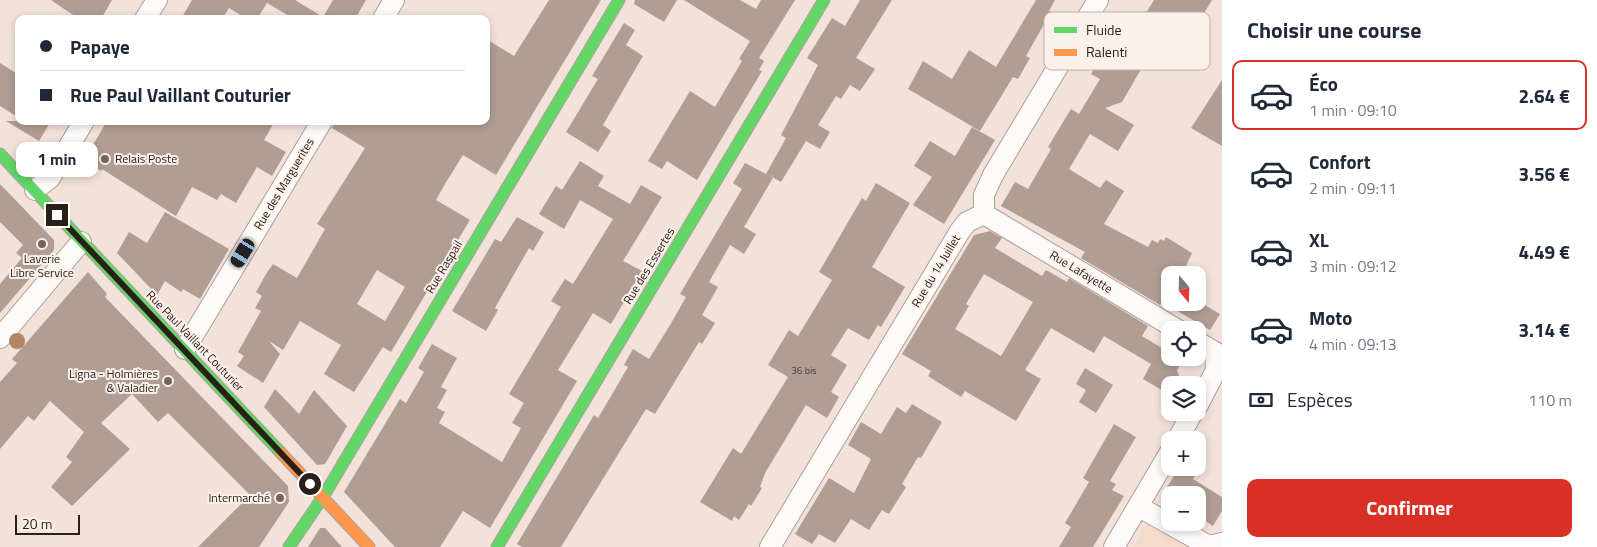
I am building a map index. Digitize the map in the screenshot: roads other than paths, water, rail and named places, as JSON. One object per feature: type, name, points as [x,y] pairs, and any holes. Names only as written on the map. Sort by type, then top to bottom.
[{"type":"street","points":[[148,15],[157,0]]},
{"type":"street","points":[[385,15],[394,0]]},
{"type":"street","name":"Rue Raspail","points":[[289,547],[323,497],[619,0]]},
{"type":"street","name":"Rue des Essertes","points":[[498,547],[824,0]]},
{"type":"street","points":[[1091,12],[1098,0]]},
{"type":"street","points":[[984,214],[984,195],[993,175],[1056,70]]},
{"type":"street","points":[[35,190],[50,178],[82,125]]},
{"type":"street","name":"Rue des Marguerites","points":[[185,350],[320,125]]},
{"type":"street","name":"Rue Paul Vaillant Couturier","points":[[0,154],[369,547]]},
{"type":"street","name":"Rue Lafayette","points":[[984,214],[1163,321]]},
{"type":"street","name":"Rue du 14 Juillet","points":[[770,547],[960,231],[967,222],[984,214]]},
{"type":"street","points":[[0,338],[81,242]]},
{"type":"street","points":[[1206,345],[1219,350],[1216,370],[1206,389]]},
{"type":"street","points":[[1114,547],[1161,467]]},
{"type":"street","points":[[1148,512],[1209,546],[1222,543]]},
{"type":"place","name":"Relais Poste","points":[[105,159]]},
{"type":"place","name":"Laverie Libre Service","points":[[42,244]]},
{"type":"place","name":"Ligna - Holmières & Valadier","points":[[168,381]]},
{"type":"place","name":"Intermarché","points":[[280,498]]}]
